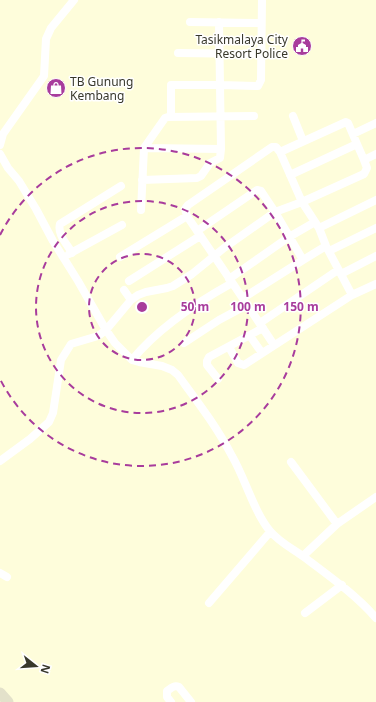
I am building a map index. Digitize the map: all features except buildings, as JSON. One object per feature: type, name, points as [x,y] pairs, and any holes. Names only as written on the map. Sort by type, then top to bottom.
[{"type":"main road","points":[[0,693],[8,702]]},
{"type":"street","points":[[0,145],[3,134],[44,76],[46,39],[51,28],[74,0]]},
{"type":"street","points":[[171,116],[171,85],[258,86],[261,80],[262,0]]},
{"type":"street","points":[[190,22],[261,23]]},
{"type":"street","points":[[142,180],[197,178],[201,176],[210,163],[220,158],[218,22]]},
{"type":"street","points":[[178,53],[261,54]]},
{"type":"street","points":[[141,210],[144,148],[165,118],[171,116],[254,116]]},
{"type":"street","points":[[293,116],[303,141]]},
{"type":"street","points":[[0,461],[30,439],[49,422],[53,412],[61,360],[73,343],[98,336],[106,330],[132,300],[144,292],[170,287],[192,274],[276,212],[364,174],[367,168],[348,123],[346,122],[280,152]]},
{"type":"street","points":[[353,134],[376,123]]},
{"type":"street","points":[[290,176],[357,144]]},
{"type":"street","points":[[274,344],[230,281],[215,256],[187,216],[185,210],[188,205],[272,147],[276,147],[280,152],[302,202],[317,225],[352,295]]},
{"type":"street","points":[[144,148],[221,149]]},
{"type":"street","points":[[0,154],[8,168],[19,181],[62,257],[78,281],[106,330],[116,343],[132,360],[162,366],[172,370],[178,375],[213,424],[232,455],[270,532],[342,586],[358,599],[376,618]]},
{"type":"street","points":[[364,160],[376,154]]},
{"type":"street","points":[[72,253],[62,236],[60,224],[121,186]]},
{"type":"street","points":[[129,281],[199,233],[256,190],[261,191],[276,212],[303,260]]},
{"type":"street","points":[[132,360],[170,323],[289,237],[376,200]]},
{"type":"street","points":[[120,256],[187,216]]},
{"type":"street","points":[[62,257],[122,225]]},
{"type":"street","points":[[184,343],[245,302],[303,260],[376,228]]},
{"type":"street","points":[[218,379],[207,365],[206,361],[209,358],[250,336],[261,326],[340,272],[376,256]]},
{"type":"street","points":[[229,347],[238,363],[244,365],[274,344],[352,295],[376,284]]},
{"type":"street","points":[[124,290],[132,300]]},
{"type":"street","points":[[250,336],[262,353]]},
{"type":"street","points":[[291,462],[337,524]]},
{"type":"street","points":[[303,556],[337,524],[376,497]]},
{"type":"street","points":[[209,603],[270,532]]},
{"type":"street","points":[[305,614],[342,586]]},
{"type":"street","points":[[171,702],[167,697],[167,691],[174,686],[177,686],[191,702]]},
{"type":"place","name":"Tasikmalaya City Resort Police","points":[[302,46]]},
{"type":"place","name":"TB Gunung Kembang","points":[[56,88]]}]
